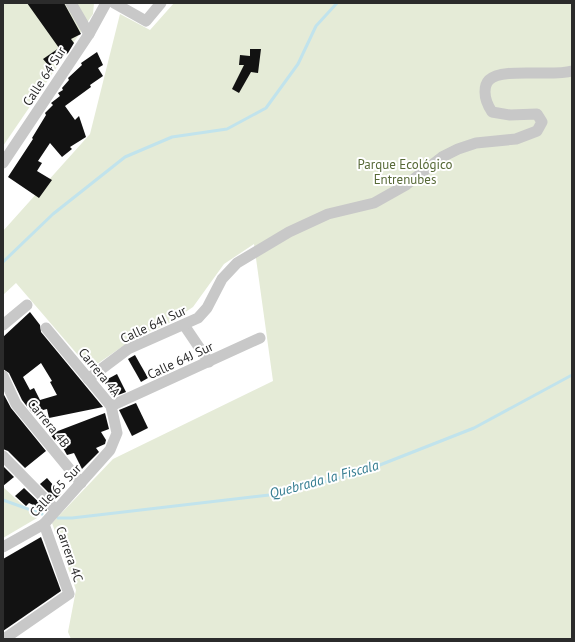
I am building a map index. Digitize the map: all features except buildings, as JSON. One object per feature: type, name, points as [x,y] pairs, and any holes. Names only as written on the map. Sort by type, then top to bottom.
[{"type":"street","points":[[71,3],[89,34]]},
{"type":"street","name":"Calle 64 Sur","points":[[3,163],[89,34],[106,3]]},
{"type":"street","points":[[114,3],[146,21],[161,3]]},
{"type":"street","name":"Calle 64I Sur","points":[[88,378],[128,349],[198,318],[207,308],[222,279],[237,263],[289,232],[328,214],[374,204],[406,185],[442,157],[458,149],[476,143],[516,139],[537,131],[542,122],[537,114],[510,115],[492,112],[489,108],[485,95],[486,86],[489,80],[514,73],[557,74],[572,71]]},
{"type":"street","points":[[3,326],[27,305]]},
{"type":"street","points":[[184,325],[209,362]]},
{"type":"street","name":"Carrera 4A","points":[[46,328],[111,406],[117,428],[115,439]]},
{"type":"street","name":"Calle 64J Sur","points":[[111,406],[260,338]]},
{"type":"street","name":"Carrera 4B","points":[[3,376],[16,404],[81,483]]},
{"type":"street","name":"Calle 65 Sur","points":[[3,547],[44,524],[110,450],[115,439]]},
{"type":"street","points":[[3,456],[56,510]]},
{"type":"street","name":"Carrera 4C","points":[[4,639],[68,594],[44,524]]},
{"type":"green space","points":[[3,3],[94,3],[93,14],[3,146]]},
{"type":"green space","name":"Parque Ecológico Entrenubes","points":[[174,3],[572,3],[572,639],[71,639],[68,632],[76,590],[52,523],[113,459],[273,381],[254,244],[224,264],[193,307],[166,325],[136,337],[90,369],[16,283],[3,295],[3,231],[90,134],[120,14],[150,30]]},
{"type":"green space","points":[[3,487],[37,518],[3,538]]},
{"type":"waterway","points":[[3,262],[53,214],[125,157],[172,137],[227,129],[266,108],[298,64],[316,26],[337,3]]},
{"type":"waterway","name":"Quebrada la Fiscala","points":[[58,518],[72,518],[278,494],[362,472],[474,428],[572,375]]},
{"type":"waterway","name":"Quebrada la Fiscala","points":[[3,500],[42,514]]}]
